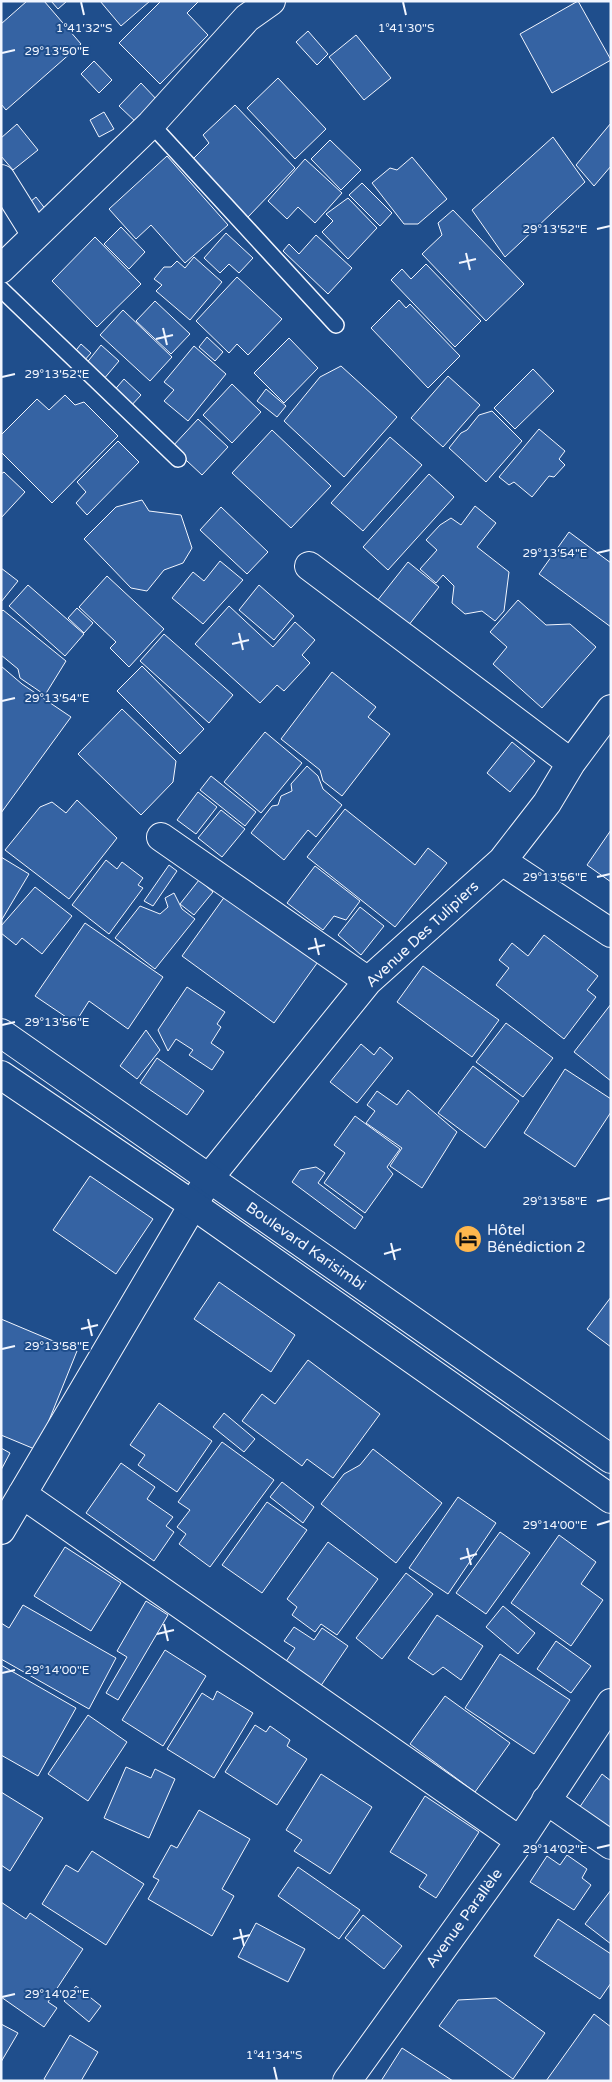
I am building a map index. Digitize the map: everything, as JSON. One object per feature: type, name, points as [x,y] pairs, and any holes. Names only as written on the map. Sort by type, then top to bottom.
[{"type":"street","points":[[1,269],[151,124],[241,10],[271,1]]},
{"type":"street","points":[[1,179],[36,235]]},
{"type":"street","points":[[309,566],[571,763]]},
{"type":"street","name":"Avenue Des Tulipiers","points":[[1,1530],[209,1178],[368,981],[502,861],[548,803],[571,763],[611,709]]},
{"type":"street","points":[[161,837],[368,981]]},
{"type":"street","points":[[502,861],[611,933]]},
{"type":"street","name":"Boulevard Karisimbi","points":[[1,1033],[611,1459]]},
{"type":"street","points":[[1,1075],[193,1205],[611,1498]]},
{"type":"street","points":[[22,1494],[520,1841]]},
{"type":"street","name":"Avenue Parallèle","points":[[347,2081],[520,1841],[611,1703]]},
{"type":"street","points":[[546,1800],[611,1845]]},
{"type":"lane","points":[[151,124],[336,325]]},
{"type":"lane","points":[[1,290],[178,459]]},
{"type":"building","points":[[27,1],[44,1],[81,44],[6,110],[1,104],[1,24]]},
{"type":"building","points":[[51,1],[67,1],[58,9]]},
{"type":"building","points":[[100,1],[150,1],[121,26]]},
{"type":"building","points":[[161,1],[199,1],[187,13],[208,35],[160,84],[119,43]]},
{"type":"building","points":[[578,1],[611,60],[552,93],[520,34]]},
{"type":"building","points":[[308,31],[328,54],[317,65],[296,42]]},
{"type":"building","points":[[356,35],[391,78],[364,100],[329,57]]},
{"type":"building","points":[[94,61],[112,80],[99,93],[81,74]]},
{"type":"building","points":[[278,78],[326,129],[295,159],[247,108]]},
{"type":"building","points":[[141,83],[159,102],[138,124],[119,106]]},
{"type":"building","points":[[235,105],[295,168],[248,217],[191,161],[209,143],[203,135]]},
{"type":"building","points":[[104,112],[114,129],[99,137],[90,120]]},
{"type":"building","points":[[611,123],[611,166],[594,186],[576,165]]},
{"type":"building","points":[[17,124],[38,150],[13,170],[1,156],[1,138]]},
{"type":"building","points":[[553,137],[585,182],[505,257],[472,210]]},
{"type":"building","points":[[330,140],[361,170],[341,190],[311,159]]},
{"type":"building","points":[[167,156],[228,225],[185,263],[151,225],[136,239],[109,209]]},
{"type":"building","points":[[412,157],[447,199],[418,224],[404,224],[372,183],[390,168],[397,170]]},
{"type":"building","points":[[305,159],[342,193],[315,223],[298,207],[287,219],[268,201]]},
{"type":"building","points":[[362,183],[392,213],[380,226],[349,195]]},
{"type":"building","points":[[36,197],[50,215],[38,225],[24,207]]},
{"type":"building","points":[[348,198],[377,228],[348,259],[322,232],[333,221],[326,214]]},
{"type":"building","points":[[453,210],[524,284],[486,321],[422,254],[442,235],[438,223]]},
{"type":"building","points":[[121,227],[145,252],[129,269],[104,244]]},
{"type":"building","points":[[226,233],[253,258],[239,273],[229,264],[220,273],[204,258]]},
{"type":"building","points":[[316,235],[352,268],[328,294],[283,251],[289,244],[299,254]]},
{"type":"building","points":[[95,237],[141,284],[97,327],[52,281]]},
{"type":"building","points":[[194,257],[222,282],[190,320],[156,291],[162,285],[154,279],[164,267],[171,267],[177,261],[185,268]]},
{"type":"building","points":[[426,264],[481,321],[455,347],[391,280],[402,269],[411,279]]},
{"type":"building","points":[[237,277],[282,319],[248,355],[237,344],[229,353],[196,321]]},
{"type":"building","points":[[399,300],[406,308],[410,304],[460,356],[428,388],[371,328]]},
{"type":"building","points":[[155,301],[190,334],[171,354],[136,321]]},
{"type":"building","points":[[123,310],[172,357],[150,381],[100,335]]},
{"type":"building","points":[[207,337],[223,352],[215,361],[199,347]]},
{"type":"building","points":[[289,338],[318,368],[284,403],[254,373]]},
{"type":"building","points":[[81,344],[91,353],[83,362],[73,354]]},
{"type":"building","points":[[101,345],[119,361],[103,380],[85,365]]},
{"type":"building","points":[[194,346],[226,374],[188,421],[164,401],[174,390],[164,382]]},
{"type":"building","points":[[341,366],[397,417],[344,477],[284,421],[320,377]]},
{"type":"building","points":[[533,369],[554,391],[515,429],[494,408]]},
{"type":"building","points":[[448,376],[480,405],[443,447],[411,418]]},
{"type":"building","points":[[124,379],[141,395],[129,408],[112,393]]},
{"type":"building","points":[[232,384],[261,412],[232,443],[203,415]]},
{"type":"building","points":[[266,389],[286,406],[277,417],[257,401]]},
{"type":"building","points":[[65,395],[75,405],[84,402],[118,436],[52,503],[1,452],[1,435],[37,399],[49,410]]},
{"type":"building","points":[[492,411],[522,441],[486,482],[449,448],[479,415]]},
{"type":"building","points":[[198,419],[228,447],[202,475],[172,447]]},
{"type":"building","points":[[539,429],[565,451],[559,459],[565,465],[554,477],[549,476],[532,497],[514,482],[509,485],[499,477]]},
{"type":"building","points":[[272,430],[331,486],[291,528],[232,473]]},
{"type":"building","points":[[390,437],[422,465],[363,531],[331,503]]},
{"type":"building","points":[[118,441],[139,462],[87,515],[76,503],[86,492],[77,482]]},
{"type":"building","points":[[4,472],[25,492],[1,518],[1,474]]},
{"type":"building","points":[[429,474],[454,497],[388,570],[363,547]]},
{"type":"building","points":[[142,500],[149,511],[181,515],[192,548],[183,563],[164,570],[147,591],[131,588],[84,539],[116,507]]},
{"type":"building","points":[[475,506],[496,523],[477,547],[509,572],[504,611],[495,621],[482,611],[465,614],[452,603],[454,586],[443,575],[436,583],[420,569],[437,550],[426,540],[440,525],[451,518],[461,525]]},
{"type":"building","points":[[221,507],[268,552],[247,574],[200,530]]},
{"type":"building","points":[[569,532],[611,563],[611,627],[539,574]]},
{"type":"building","points":[[220,561],[243,580],[203,624],[172,598],[193,572],[204,581]]},
{"type":"building","points":[[408,562],[439,587],[408,626],[377,601]]},
{"type":"building","points":[[1,568],[18,581],[1,602]]},
{"type":"building","points":[[107,576],[164,629],[129,667],[110,648],[116,642],[79,607]]},
{"type":"building","points":[[28,585],[84,634],[65,656],[9,606]]},
{"type":"building","points":[[259,585],[294,616],[274,640],[239,610]]},
{"type":"building","points":[[518,600],[546,625],[570,624],[596,647],[542,708],[493,664],[507,647],[490,632]]},
{"type":"building","points":[[229,606],[273,647],[295,622],[315,640],[302,655],[310,663],[284,691],[277,685],[260,703],[195,644]]},
{"type":"building","points":[[77,608],[93,623],[84,633],[68,618]]},
{"type":"building","points":[[3,610],[66,661],[45,695],[20,678],[18,669],[1,655],[1,612]]},
{"type":"building","points":[[164,634],[233,695],[209,723],[140,661]]},
{"type":"building","points":[[1,666],[22,684],[71,717],[1,813]]},
{"type":"building","points":[[142,666],[204,729],[180,754],[117,691]]},
{"type":"building","points":[[332,672],[376,707],[368,717],[390,734],[342,796],[323,781],[320,770],[281,739]]},
{"type":"building","points":[[122,709],[176,761],[173,782],[141,815],[78,754]]},
{"type":"building","points":[[265,732],[302,763],[261,813],[224,782]]},
{"type":"building","points":[[512,742],[535,761],[510,792],[487,773]]},
{"type":"building","points":[[307,766],[318,776],[323,789],[342,805],[316,837],[308,830],[284,860],[251,833],[272,806],[278,805],[281,796],[292,791],[291,784]]},
{"type":"building","points":[[211,776],[256,812],[245,826],[200,790]]},
{"type":"building","points":[[198,792],[217,807],[196,834],[177,820]]},
{"type":"building","points":[[77,800],[117,838],[69,899],[5,850],[40,807],[52,802],[66,813]]},
{"type":"building","points":[[345,809],[415,865],[428,848],[447,863],[395,927],[307,857]]},
{"type":"building","points":[[221,810],[245,829],[222,857],[198,838]]},
{"type":"building","points":[[611,830],[611,882],[587,865]]},
{"type":"building","points":[[1,857],[29,874],[1,921]]},
{"type":"building","points":[[106,860],[117,869],[122,862],[143,878],[138,885],[143,888],[109,934],[72,905]]},
{"type":"building","points":[[169,865],[177,871],[153,906],[144,901]]},
{"type":"building","points":[[315,866],[360,901],[346,920],[334,916],[323,930],[287,903]]},
{"type":"building","points":[[199,880],[213,892],[194,915],[180,904]]},
{"type":"building","points":[[35,887],[72,916],[42,954],[22,938],[16,945],[1,933],[1,926]]},
{"type":"building","points":[[228,892],[320,959],[274,1023],[182,956]]},
{"type":"building","points":[[174,893],[182,909],[195,919],[155,969],[115,938],[140,906],[160,914],[168,907],[165,898]]},
{"type":"building","points":[[360,907],[384,926],[361,955],[338,935]]},
{"type":"building","points":[[85,923],[163,977],[128,1029],[89,1001],[75,1023],[35,996]]},
{"type":"building","points":[[544,935],[598,976],[587,990],[596,997],[564,1039],[496,985],[509,968],[499,960],[512,943],[528,956]]},
{"type":"building","points":[[423,966],[499,1020],[472,1057],[397,1002]]},
{"type":"building","points":[[187,987],[225,1012],[217,1024],[221,1027],[211,1043],[224,1052],[212,1070],[189,1055],[193,1050],[176,1039],[168,1051],[158,1030]]},
{"type":"building","points":[[611,1004],[611,1081],[574,1052]]},
{"type":"building","points":[[506,1023],[553,1058],[523,1097],[476,1062]]},
{"type":"building","points":[[146,1030],[160,1050],[137,1079],[120,1066]]},
{"type":"building","points":[[361,1044],[374,1055],[380,1047],[393,1058],[357,1103],[330,1082]]},
{"type":"building","points":[[157,1058],[204,1091],[187,1115],[140,1083]]},
{"type":"building","points":[[473,1066],[519,1101],[485,1148],[438,1113]]},
{"type":"building","points":[[565,1069],[611,1099],[611,1112],[575,1167],[524,1133]]},
{"type":"building","points":[[408,1090],[457,1132],[422,1188],[390,1166],[402,1148],[366,1123],[375,1111],[367,1105],[377,1091],[397,1105]]},
{"type":"building","points":[[355,1116],[400,1149],[387,1167],[393,1174],[365,1213],[324,1183],[345,1153],[334,1145]]},
{"type":"building","points":[[316,1167],[325,1173],[318,1183],[363,1217],[355,1229],[292,1182],[300,1170]]},
{"type":"building","points":[[90,1176],[153,1219],[116,1274],[53,1230]]},
{"type":"building","points":[[219,1282],[295,1335],[271,1372],[194,1319]]},
{"type":"building","points":[[611,1297],[611,1347],[587,1329]]},
{"type":"building","points":[[1,1319],[77,1351],[37,1450],[1,1435]]},
{"type":"building","points":[[308,1360],[380,1414],[333,1478],[307,1459],[302,1466],[242,1421],[262,1394],[275,1404]]},
{"type":"building","points":[[159,1403],[212,1441],[177,1492],[138,1465],[145,1455],[130,1445]]},
{"type":"building","points":[[224,1413],[255,1439],[244,1452],[213,1427]]},
{"type":"building","points":[[222,1442],[274,1480],[210,1567],[179,1544],[186,1534],[177,1527],[190,1510],[178,1502]]},
{"type":"building","points":[[1,1448],[10,1453],[1,1470]]},
{"type":"building","points":[[373,1449],[442,1503],[396,1563],[321,1504],[344,1474],[360,1465]]},
{"type":"building","points":[[121,1463],[155,1487],[147,1499],[173,1517],[166,1526],[174,1532],[154,1561],[86,1513]]},
{"type":"building","points":[[282,1482],[314,1507],[303,1523],[270,1497]]},
{"type":"building","points":[[458,1497],[496,1523],[448,1594],[409,1568]]},
{"type":"building","points":[[267,1502],[307,1530],[262,1593],[222,1565]]},
{"type":"building","points":[[500,1532],[530,1553],[486,1614],[456,1593]]},
{"type":"building","points":[[559,1535],[596,1562],[581,1584],[603,1600],[571,1646],[511,1603]]},
{"type":"building","points":[[328,1542],[378,1579],[337,1635],[321,1624],[315,1632],[292,1615],[297,1607],[287,1599]]},
{"type":"building","points":[[65,1547],[121,1583],[91,1631],[34,1596]]},
{"type":"building","points":[[406,1573],[433,1594],[382,1659],[356,1638]]},
{"type":"building","points":[[146,1601],[168,1615],[118,1700],[106,1693],[127,1657],[117,1651]]},
{"type":"building","points":[[23,1605],[116,1658],[89,1709],[1,1659],[1,1623],[9,1628]]},
{"type":"building","points":[[503,1606],[535,1633],[518,1654],[486,1627]]},
{"type":"building","points":[[437,1615],[483,1646],[461,1680],[443,1667],[433,1675],[408,1658]]},
{"type":"building","points":[[294,1627],[314,1640],[322,1628],[348,1646],[320,1687],[285,1663],[295,1648],[284,1641]]},
{"type":"building","points":[[556,1641],[591,1666],[571,1693],[537,1669]]},
{"type":"building","points":[[165,1650],[206,1676],[163,1746],[122,1720]]},
{"type":"building","points":[[500,1654],[570,1700],[534,1754],[465,1708]]},
{"type":"building","points":[[1,1665],[76,1708],[38,1776],[1,1755]]},
{"type":"building","points":[[217,1691],[253,1713],[214,1778],[167,1749],[202,1693],[213,1700]]},
{"type":"building","points":[[445,1696],[510,1743],[475,1792],[410,1744]]},
{"type":"building","points":[[88,1715],[127,1742],[88,1801],[48,1774]]},
{"type":"building","points":[[255,1725],[266,1732],[270,1726],[290,1740],[287,1746],[307,1759],[277,1805],[225,1772]]},
{"type":"building","points":[[126,1767],[151,1778],[155,1769],[175,1779],[149,1838],[104,1818]]},
{"type":"building","points":[[321,1774],[372,1807],[330,1874],[294,1851],[302,1840],[286,1830]]},
{"type":"building","points":[[602,1774],[611,1781],[611,1840],[575,1814]]},
{"type":"building","points":[[1,1792],[43,1818],[10,1871],[1,1865]]},
{"type":"building","points":[[425,1796],[479,1832],[436,1898],[419,1887],[427,1875],[390,1852]]},
{"type":"building","points":[[199,1810],[250,1839],[222,1889],[234,1896],[212,1936],[148,1899],[159,1880],[153,1877],[171,1845],[177,1848]]},
{"type":"building","points":[[92,1851],[144,1884],[106,1945],[42,1904],[66,1865],[78,1872]]},
{"type":"building","points":[[567,1855],[587,1869],[582,1878],[591,1885],[574,1910],[530,1882],[547,1856],[560,1865]]},
{"type":"building","points":[[298,1867],[360,1910],[339,1939],[278,1896]]},
{"type":"building","points":[[611,1890],[611,1944],[585,1924]]},
{"type":"building","points":[[1,1902],[26,1919],[30,1913],[83,1949],[48,2002],[57,2008],[44,2027],[1,1997]]},
{"type":"building","points":[[363,1915],[402,1946],[384,1969],[345,1938]]},
{"type":"building","points":[[558,1919],[611,1954],[611,1983],[600,1999],[534,1956]]},
{"type":"building","points":[[256,1923],[305,1949],[288,1982],[238,1957]]},
{"type":"building","points":[[76,1986],[101,2006],[89,2022],[64,2001]]},
{"type":"building","points":[[496,1998],[545,2033],[513,2079],[439,2026],[458,2000]]},
{"type":"building","points":[[594,2014],[611,2027],[611,2081],[546,2081]]},
{"type":"building","points":[[1,2024],[18,2033],[1,2062]]},
{"type":"building","points":[[70,2035],[98,2052],[81,2081],[47,2081],[44,2079]]},
{"type":"building","points":[[402,2048],[453,2081],[381,2081]]},
{"type":"place","name":"Hôtel Bénédiction 2","points":[[468,1239]]}]
